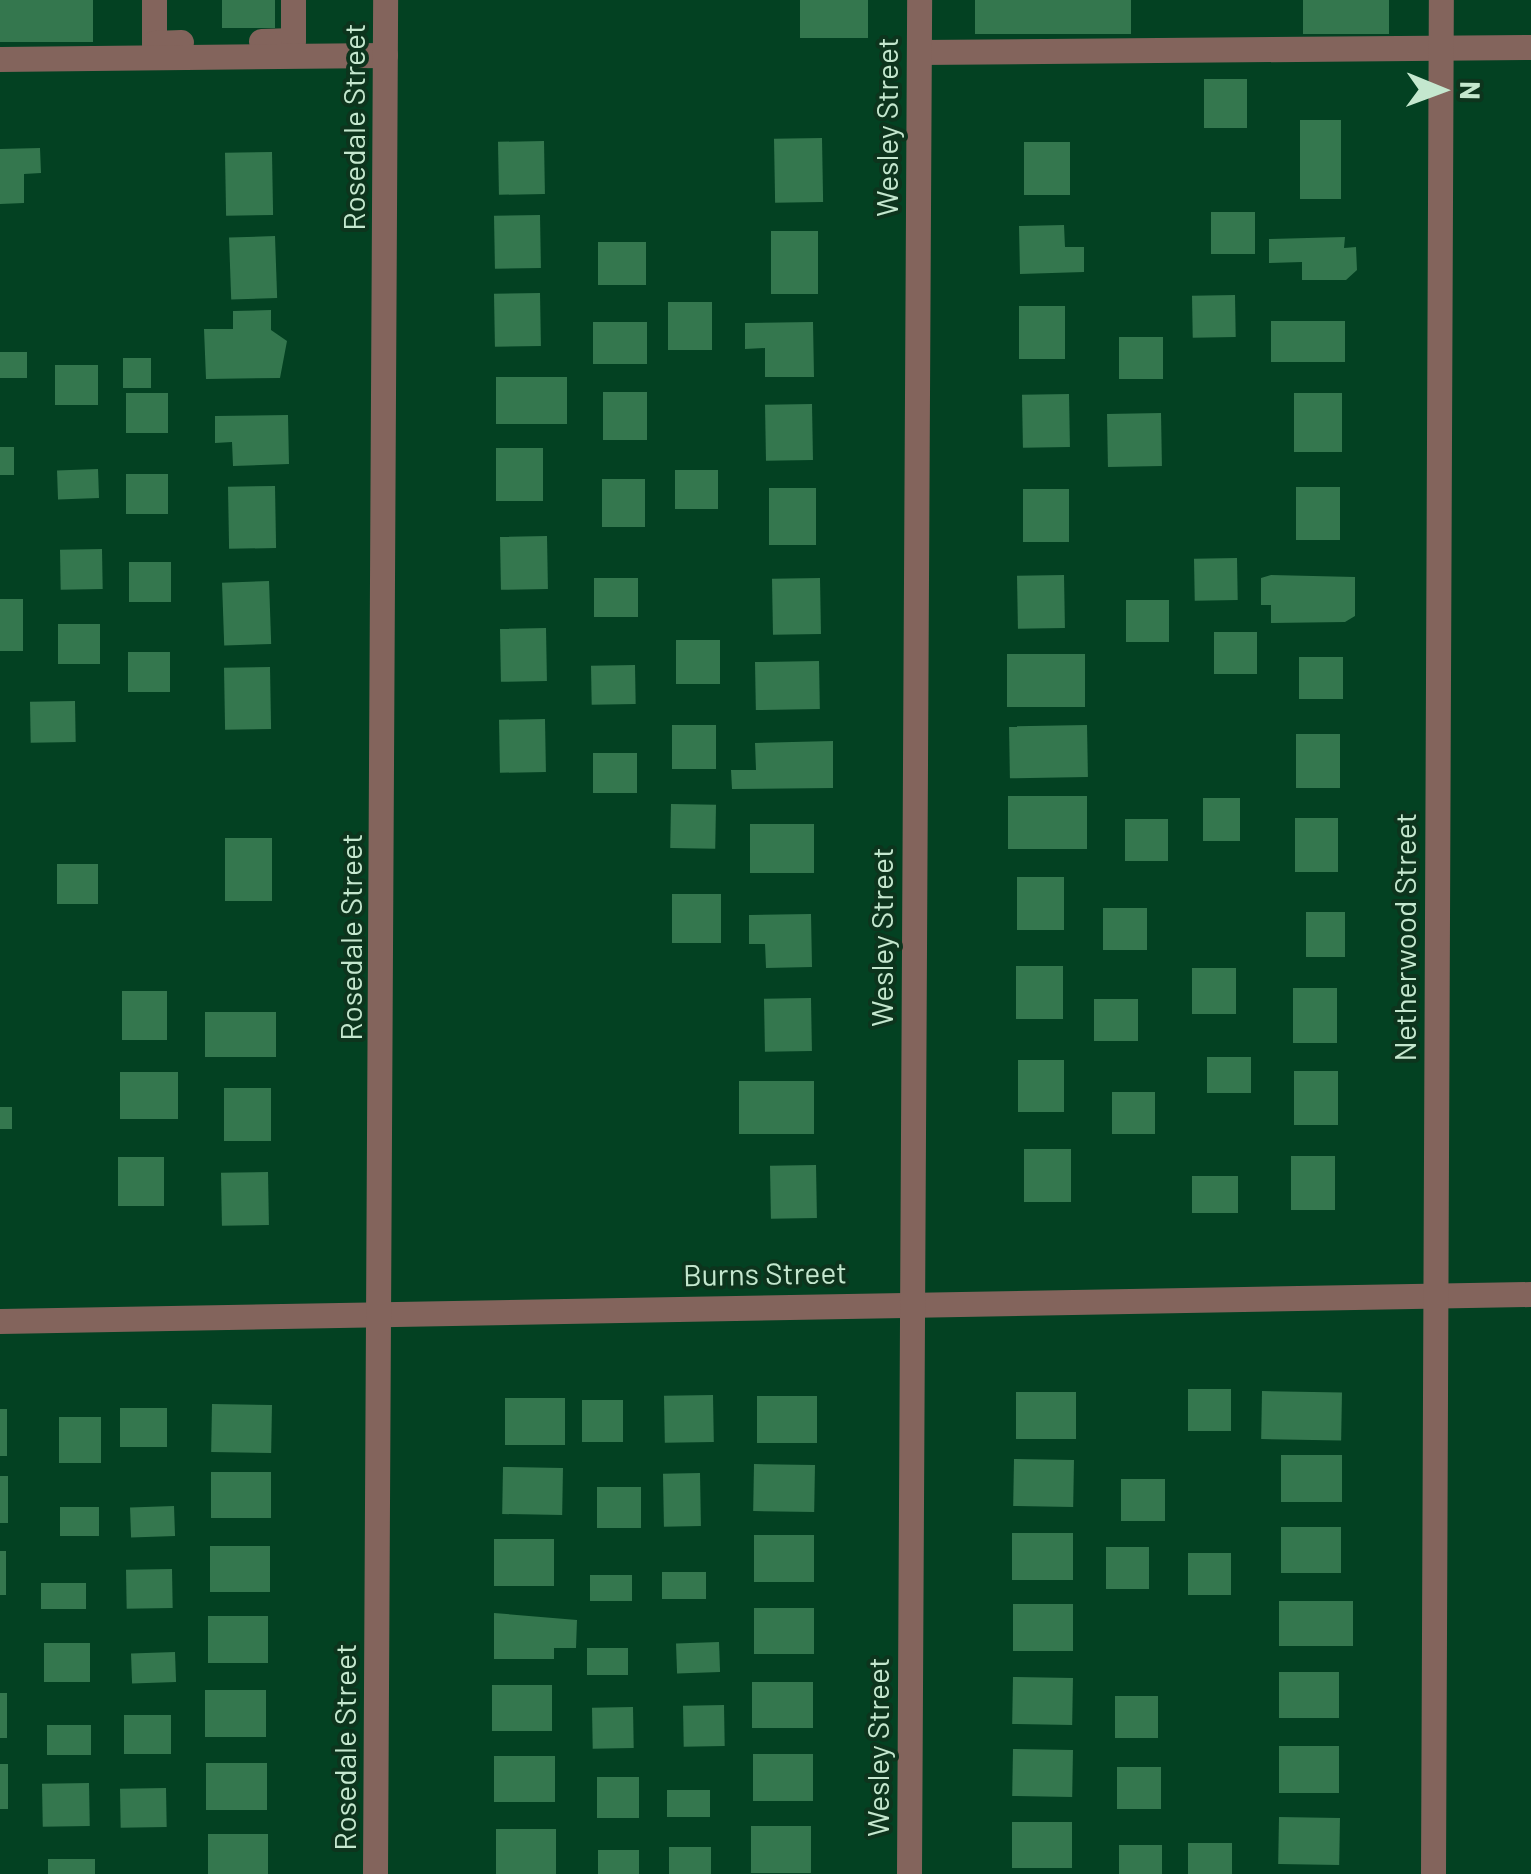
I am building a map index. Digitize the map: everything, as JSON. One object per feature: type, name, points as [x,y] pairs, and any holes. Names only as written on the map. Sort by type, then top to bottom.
[{"type":"street","points":[[154,0],[154,43],[293,40],[293,0]]},
{"type":"street","name":"Rosedale Street","points":[[375,1874],[385,0]]},
{"type":"street","name":"Wesley Street","points":[[908,1874],[919,0]]},
{"type":"street","name":"Netherwood Street","points":[[1434,1874],[1441,0]]},
{"type":"street","points":[[919,52],[1531,47]]},
{"type":"street","points":[[0,58],[386,55]]},
{"type":"street","name":"Burns Street","points":[[0,1321],[1531,1294]]},
{"type":"building","points":[[0,0],[93,0],[93,42],[0,42]]},
{"type":"building","points":[[222,0],[275,0],[275,28],[222,28]]},
{"type":"building","points":[[800,0],[868,0],[868,38],[800,38]]},
{"type":"building","points":[[975,0],[1131,0],[1131,34],[975,34]]},
{"type":"building","points":[[1303,0],[1389,0],[1389,34],[1303,34]]},
{"type":"building","points":[[1204,79],[1247,79],[1247,128],[1204,128]]},
{"type":"building","points":[[1300,120],[1341,120],[1341,199],[1300,199]]},
{"type":"building","points":[[822,138],[823,202],[775,203],[774,139]]},
{"type":"building","points":[[544,141],[545,194],[499,195],[498,142]]},
{"type":"building","points":[[1024,142],[1070,142],[1070,195],[1024,195]]},
{"type":"building","points":[[40,148],[41,173],[24,174],[24,203],[0,204],[0,149]]},
{"type":"building","points":[[272,152],[273,215],[226,216],[225,153]]},
{"type":"building","points":[[1211,212],[1255,212],[1255,254],[1211,254]]},
{"type":"building","points":[[540,215],[541,268],[495,269],[494,216]]},
{"type":"building","points":[[1064,225],[1065,247],[1084,247],[1084,272],[1020,274],[1019,226]]},
{"type":"building","points":[[771,231],[818,231],[818,294],[771,294]]},
{"type":"building","points":[[275,236],[277,298],[231,300],[229,238]]},
{"type":"building","points":[[1345,237],[1344,248],[1356,247],[1357,270],[1346,280],[1302,280],[1302,262],[1269,263],[1269,239]]},
{"type":"building","points":[[598,242],[646,242],[646,285],[598,285]]},
{"type":"building","points":[[540,293],[541,346],[495,347],[494,294]]},
{"type":"building","points":[[1235,295],[1236,337],[1193,338],[1192,296]]},
{"type":"building","points":[[668,302],[712,302],[712,350],[668,350]]},
{"type":"building","points":[[1019,306],[1065,306],[1065,359],[1019,359]]},
{"type":"building","points":[[271,310],[271,330],[287,341],[280,378],[206,379],[204,329],[233,329],[233,311]]},
{"type":"building","points":[[1271,321],[1345,321],[1345,362],[1271,362]]},
{"type":"building","points":[[593,322],[647,322],[647,364],[593,364]]},
{"type":"building","points":[[813,322],[814,377],[765,377],[765,348],[745,349],[745,323]]},
{"type":"building","points":[[1119,337],[1163,337],[1163,379],[1119,379]]},
{"type":"building","points":[[0,352],[27,352],[27,378],[0,378]]},
{"type":"building","points":[[123,358],[151,358],[151,388],[123,388]]},
{"type":"building","points":[[55,365],[98,365],[98,405],[55,405]]},
{"type":"building","points":[[496,377],[567,377],[567,424],[496,424]]},
{"type":"building","points":[[603,392],[647,392],[647,440],[603,440]]},
{"type":"building","points":[[126,393],[168,393],[168,433],[126,433]]},
{"type":"building","points":[[1294,393],[1342,393],[1342,452],[1294,452]]},
{"type":"building","points":[[1069,394],[1070,447],[1023,448],[1022,395]]},
{"type":"building","points":[[812,404],[813,460],[766,461],[765,405]]},
{"type":"building","points":[[1161,413],[1162,466],[1108,467],[1107,414]]},
{"type":"building","points":[[288,415],[289,464],[233,466],[232,442],[215,443],[215,416]]},
{"type":"building","points":[[0,447],[14,447],[14,475],[0,475]]},
{"type":"building","points":[[496,448],[543,448],[543,501],[496,501]]},
{"type":"building","points":[[98,469],[99,498],[58,499],[57,470]]},
{"type":"building","points":[[675,470],[718,470],[718,509],[675,509]]},
{"type":"building","points":[[126,474],[168,474],[168,514],[126,514]]},
{"type":"building","points":[[602,479],[645,479],[645,527],[602,527]]},
{"type":"building","points":[[275,486],[276,548],[229,549],[228,487]]},
{"type":"building","points":[[1296,487],[1340,487],[1340,540],[1296,540]]},
{"type":"building","points":[[769,488],[816,488],[816,545],[769,545]]},
{"type":"building","points":[[1023,489],[1069,489],[1069,542],[1023,542]]},
{"type":"building","points":[[547,536],[548,589],[501,590],[500,537]]},
{"type":"building","points":[[102,549],[103,589],[61,590],[60,550]]},
{"type":"building","points":[[1237,558],[1238,600],[1195,601],[1194,559]]},
{"type":"building","points":[[129,562],[171,562],[171,602],[129,602]]},
{"type":"building","points":[[1064,575],[1065,628],[1018,629],[1017,576]]},
{"type":"building","points":[[1271,575],[1355,577],[1355,616],[1345,622],[1271,623],[1271,605],[1261,605],[1261,578]]},
{"type":"building","points":[[594,578],[638,578],[638,617],[594,617]]},
{"type":"building","points":[[820,578],[821,634],[773,635],[772,579]]},
{"type":"building","points":[[269,581],[271,644],[224,646],[222,583]]},
{"type":"building","points":[[0,599],[23,599],[23,651],[0,651]]},
{"type":"building","points":[[1126,600],[1169,600],[1169,642],[1126,642]]},
{"type":"building","points":[[58,624],[100,624],[100,664],[58,664]]},
{"type":"building","points":[[546,628],[547,681],[501,682],[500,629]]},
{"type":"building","points":[[1214,632],[1257,632],[1257,674],[1214,674]]},
{"type":"building","points":[[676,640],[720,640],[720,684],[676,684]]},
{"type":"building","points":[[128,652],[170,652],[170,692],[128,692]]},
{"type":"building","points":[[1007,654],[1085,654],[1085,707],[1007,707]]},
{"type":"building","points":[[1299,657],[1343,657],[1343,699],[1299,699]]},
{"type":"building","points":[[819,661],[820,709],[756,710],[755,662]]},
{"type":"building","points":[[635,665],[636,704],[592,705],[591,666]]},
{"type":"building","points":[[270,667],[271,729],[225,730],[224,668]]},
{"type":"building","points":[[75,701],[76,742],[31,743],[30,702]]},
{"type":"building","points":[[545,719],[546,772],[500,773],[499,720]]},
{"type":"building","points":[[672,725],[716,725],[716,769],[672,769]]},
{"type":"building","points":[[1087,725],[1088,777],[1010,778],[1009,726]]},
{"type":"building","points":[[1296,734],[1340,734],[1340,788],[1296,788]]},
{"type":"building","points":[[833,741],[833,788],[732,789],[731,770],[756,770],[755,743]]},
{"type":"building","points":[[593,753],[637,753],[637,793],[593,793]]},
{"type":"building","points":[[1008,796],[1087,796],[1087,849],[1008,849]]},
{"type":"building","points":[[1203,798],[1240,798],[1240,841],[1203,841]]},
{"type":"building","points":[[671,804],[716,805],[715,849],[670,848]]},
{"type":"building","points":[[1295,818],[1338,818],[1338,872],[1295,872]]},
{"type":"building","points":[[1125,819],[1168,819],[1168,861],[1125,861]]},
{"type":"building","points":[[750,824],[814,824],[814,873],[750,873]]},
{"type":"building","points":[[225,838],[272,838],[272,901],[225,901]]},
{"type":"building","points":[[57,864],[98,864],[98,904],[57,904]]},
{"type":"building","points":[[1017,877],[1064,877],[1064,930],[1017,930]]},
{"type":"building","points":[[672,894],[721,894],[721,943],[672,943]]},
{"type":"building","points":[[1103,908],[1147,908],[1147,950],[1103,950]]},
{"type":"building","points":[[1306,912],[1345,912],[1345,957],[1306,957]]},
{"type":"building","points":[[811,914],[812,967],[766,968],[765,944],[749,944],[749,915]]},
{"type":"building","points":[[1016,966],[1063,966],[1063,1019],[1016,1019]]},
{"type":"building","points":[[1192,968],[1236,968],[1236,1014],[1192,1014]]},
{"type":"building","points":[[1293,988],[1337,988],[1337,1043],[1293,1043]]},
{"type":"building","points":[[122,991],[167,991],[167,1040],[122,1040]]},
{"type":"building","points":[[811,998],[812,1051],[765,1052],[764,999]]},
{"type":"building","points":[[1094,999],[1138,999],[1138,1041],[1094,1041]]},
{"type":"building","points":[[205,1012],[276,1012],[276,1057],[205,1057]]},
{"type":"building","points":[[1207,1057],[1251,1057],[1251,1093],[1207,1093]]},
{"type":"building","points":[[1018,1060],[1064,1060],[1064,1112],[1018,1112]]},
{"type":"building","points":[[1294,1071],[1338,1071],[1338,1125],[1294,1125]]},
{"type":"building","points":[[120,1072],[178,1072],[178,1119],[120,1119]]},
{"type":"building","points":[[739,1081],[814,1081],[814,1134],[739,1134]]},
{"type":"building","points":[[224,1088],[271,1088],[271,1141],[224,1141]]},
{"type":"building","points":[[1112,1092],[1155,1092],[1155,1134],[1112,1134]]},
{"type":"building","points":[[0,1107],[12,1107],[12,1129],[0,1129]]},
{"type":"building","points":[[1024,1149],[1071,1149],[1071,1202],[1024,1202]]},
{"type":"building","points":[[1291,1156],[1335,1156],[1335,1210],[1291,1210]]},
{"type":"building","points":[[118,1157],[164,1157],[164,1206],[118,1206]]},
{"type":"building","points":[[816,1165],[817,1218],[771,1219],[770,1166]]},
{"type":"building","points":[[268,1172],[269,1225],[222,1226],[221,1173]]},
{"type":"building","points":[[1192,1176],[1238,1176],[1238,1213],[1192,1213]]},
{"type":"building","points":[[1188,1389],[1231,1389],[1231,1431],[1188,1431]]},
{"type":"building","points":[[1262,1391],[1342,1392],[1341,1440],[1261,1439]]},
{"type":"building","points":[[1016,1392],[1076,1392],[1076,1439],[1016,1439]]},
{"type":"building","points":[[713,1395],[714,1442],[665,1443],[664,1396]]},
{"type":"building","points":[[757,1396],[817,1396],[817,1443],[757,1443]]},
{"type":"building","points":[[505,1398],[565,1398],[565,1445],[505,1445]]},
{"type":"building","points":[[582,1400],[623,1400],[623,1442],[582,1442]]},
{"type":"building","points":[[212,1404],[272,1405],[271,1453],[211,1452]]},
{"type":"building","points":[[120,1408],[167,1408],[167,1447],[120,1447]]},
{"type":"building","points":[[0,1409],[7,1409],[7,1456],[0,1456]]},
{"type":"building","points":[[59,1417],[101,1417],[101,1463],[59,1463]]},
{"type":"building","points":[[1281,1455],[1342,1455],[1342,1502],[1281,1502]]},
{"type":"building","points":[[1014,1459],[1074,1460],[1073,1507],[1013,1506]]},
{"type":"building","points":[[754,1464],[815,1465],[814,1512],[753,1511]]},
{"type":"building","points":[[503,1467],[563,1468],[562,1515],[502,1514]]},
{"type":"building","points":[[211,1472],[271,1472],[271,1518],[211,1518]]},
{"type":"building","points":[[700,1473],[701,1526],[664,1527],[663,1474]]},
{"type":"building","points":[[0,1476],[8,1476],[8,1523],[0,1523]]},
{"type":"building","points":[[1121,1479],[1165,1479],[1165,1521],[1121,1521]]},
{"type":"building","points":[[597,1487],[641,1487],[641,1528],[597,1528]]},
{"type":"building","points":[[174,1506],[175,1536],[131,1538],[130,1508]]},
{"type":"building","points":[[60,1507],[99,1507],[99,1536],[60,1536]]},
{"type":"building","points":[[1281,1527],[1341,1527],[1341,1573],[1281,1573]]},
{"type":"building","points":[[1012,1533],[1073,1533],[1073,1580],[1012,1580]]},
{"type":"building","points":[[754,1535],[814,1535],[814,1582],[754,1582]]},
{"type":"building","points":[[494,1539],[554,1539],[554,1586],[494,1586]]},
{"type":"building","points":[[210,1546],[270,1546],[270,1592],[210,1592]]},
{"type":"building","points":[[1106,1547],[1149,1547],[1149,1589],[1106,1589]]},
{"type":"building","points":[[0,1551],[6,1551],[6,1595],[0,1595]]},
{"type":"building","points":[[1188,1553],[1231,1553],[1231,1595],[1188,1595]]},
{"type":"building","points":[[172,1569],[173,1608],[127,1609],[126,1570]]},
{"type":"building","points":[[662,1572],[706,1572],[706,1599],[662,1599]]},
{"type":"building","points":[[590,1575],[632,1575],[632,1601],[590,1601]]},
{"type":"building","points":[[41,1583],[86,1583],[86,1609],[41,1609]]},
{"type":"building","points":[[1279,1601],[1353,1601],[1353,1646],[1279,1646]]},
{"type":"building","points":[[1013,1604],[1073,1604],[1073,1651],[1013,1651]]},
{"type":"building","points":[[754,1608],[814,1608],[814,1654],[754,1654]]},
{"type":"building","points":[[494,1613],[577,1620],[576,1648],[554,1648],[554,1659],[494,1659]]},
{"type":"building","points":[[208,1616],[268,1616],[268,1663],[208,1663]]},
{"type":"building","points":[[719,1642],[720,1672],[677,1673],[676,1644]]},
{"type":"building","points":[[44,1643],[90,1643],[90,1682],[44,1682]]},
{"type":"building","points":[[587,1648],[628,1648],[628,1675],[587,1675]]},
{"type":"building","points":[[175,1652],[176,1682],[132,1684],[131,1654]]},
{"type":"building","points":[[1279,1672],[1339,1672],[1339,1718],[1279,1718]]},
{"type":"building","points":[[1013,1677],[1073,1678],[1072,1725],[1012,1724]]},
{"type":"building","points":[[752,1682],[813,1682],[813,1728],[752,1728]]},
{"type":"building","points":[[492,1685],[552,1685],[552,1731],[492,1731]]},
{"type":"building","points":[[205,1690],[266,1690],[266,1737],[205,1737]]},
{"type":"building","points":[[0,1693],[7,1693],[7,1738],[0,1738]]},
{"type":"building","points":[[1115,1696],[1158,1696],[1158,1738],[1115,1738]]},
{"type":"building","points":[[724,1705],[725,1746],[684,1747],[683,1706]]},
{"type":"building","points":[[633,1707],[634,1748],[593,1749],[592,1708]]},
{"type":"building","points":[[124,1715],[171,1715],[171,1754],[124,1754]]},
{"type":"building","points":[[47,1725],[91,1725],[91,1755],[47,1755]]},
{"type":"building","points":[[1279,1746],[1339,1746],[1339,1793],[1279,1793]]},
{"type":"building","points":[[1013,1749],[1073,1750],[1072,1797],[1012,1796]]},
{"type":"building","points":[[753,1754],[813,1754],[813,1801],[753,1801]]},
{"type":"building","points":[[494,1756],[555,1756],[555,1802],[494,1802]]},
{"type":"building","points":[[206,1763],[267,1763],[267,1810],[206,1810]]},
{"type":"building","points":[[0,1764],[8,1764],[8,1809],[0,1809]]},
{"type":"building","points":[[1117,1767],[1161,1767],[1161,1809],[1117,1809]]},
{"type":"building","points":[[597,1777],[639,1777],[639,1818],[597,1818]]},
{"type":"building","points":[[89,1783],[90,1826],[43,1827],[42,1784]]},
{"type":"building","points":[[166,1788],[167,1827],[121,1828],[120,1789]]},
{"type":"building","points":[[667,1790],[710,1790],[710,1817],[667,1817]]},
{"type":"building","points":[[1279,1817],[1340,1818],[1339,1865],[1278,1864]]},
{"type":"building","points":[[1012,1822],[1072,1822],[1072,1868],[1012,1868]]},
{"type":"building","points":[[751,1826],[811,1826],[811,1873],[751,1873]]},
{"type":"building","points":[[496,1829],[556,1829],[556,1874],[496,1874]]},
{"type":"building","points":[[208,1834],[268,1834],[268,1874],[208,1874]]},
{"type":"building","points":[[1188,1843],[1232,1843],[1232,1874],[1188,1874]]},
{"type":"building","points":[[1119,1845],[1162,1845],[1162,1874],[1119,1874]]},
{"type":"building","points":[[669,1847],[711,1847],[711,1874],[669,1874]]},
{"type":"building","points":[[598,1850],[639,1850],[639,1874],[598,1874]]},
{"type":"building","points":[[48,1859],[95,1859],[95,1874],[48,1874]]}]
